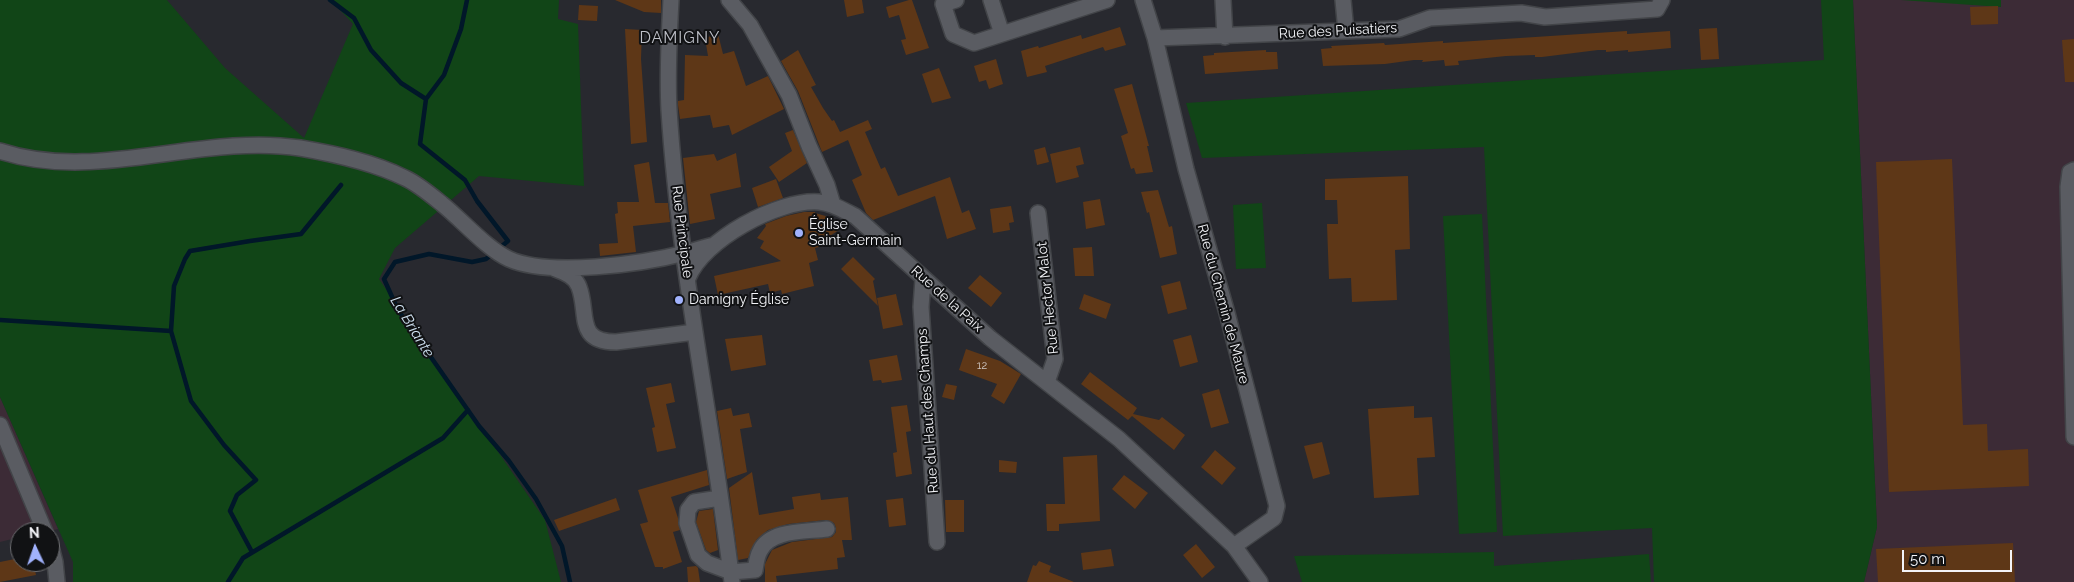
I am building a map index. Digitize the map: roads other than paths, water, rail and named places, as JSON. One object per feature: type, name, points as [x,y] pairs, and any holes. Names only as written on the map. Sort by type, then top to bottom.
[{"type":"street","name":"Rue Principale","points":[[671,0],[668,61],[669,109],[681,232],[732,577]]},
{"type":"street","points":[[688,278],[692,268],[714,245],[757,216],[794,204],[818,202],[833,205],[827,185],[789,95],[750,25],[729,0]]},
{"type":"street","points":[[956,0],[943,4],[953,34],[974,43],[1107,0]]},
{"type":"street","points":[[991,0],[1002,34]]},
{"type":"street","name":"Rue du Chemin de Maure","points":[[1143,0],[1155,38],[1186,169],[1227,314],[1276,506],[1274,518],[1234,546]]},
{"type":"street","points":[[1223,0],[1225,37]]},
{"type":"street","points":[[1343,0],[1346,31]]},
{"type":"street","name":"Rue des Puisatiers","points":[[1155,38],[1225,37],[1399,29],[1430,18],[1473,8],[1545,17],[1657,9],[1662,0]]},
{"type":"street","points":[[0,151],[23,158],[84,162],[250,146],[298,148],[366,164],[406,178],[442,204],[509,259],[551,267],[566,272],[579,287],[586,325],[590,334],[597,339],[604,342],[616,342],[695,332]]},
{"type":"street","points":[[2074,170],[2070,172],[2068,187],[2074,437]]},
{"type":"street","name":"Rue de la Paix","points":[[833,205],[855,216],[990,338],[1119,439],[1234,546]]},
{"type":"street","name":"Rue Hector Malot","points":[[1038,213],[1055,359],[1047,382]]},
{"type":"street","points":[[551,267],[593,267],[647,260],[714,245]]},
{"type":"street","points":[[579,287],[584,276],[593,267]]},
{"type":"street","name":"Rue du Haut des Champs","points":[[924,279],[921,307],[938,542]]},
{"type":"street","points":[[0,425],[41,522]]},
{"type":"street","points":[[720,498],[694,502],[688,510],[687,523],[698,555],[707,563],[732,577],[754,570],[765,542],[775,536],[827,529]]},
{"type":"street","points":[[1234,546],[1260,582]]},
{"type":"waterway","points":[[330,0],[354,18],[371,50],[401,83],[426,99]]},
{"type":"waterway","name":"La Briante","points":[[467,0],[461,29],[444,75],[426,99],[420,144],[465,180],[477,201],[508,241],[486,259],[472,262],[429,254],[395,262],[384,279],[398,310],[479,426],[509,461],[536,499],[562,546],[570,582]]},
{"type":"waterway","points":[[252,552],[230,511],[237,495],[256,480],[224,445],[191,401],[171,331],[174,286],[190,251],[301,234],[341,185]]},
{"type":"waterway","points":[[0,320],[171,331]]},
{"type":"waterway","points":[[228,582],[243,558],[443,438],[468,410]]},
{"type":"place","name":"Église Saint-Germain","points":[[799,233]]},
{"type":"place","name":"Damigny Église","points":[[679,300]]},
{"type":"district","name":"DAMIGNY","points":[[680,38]]}]
